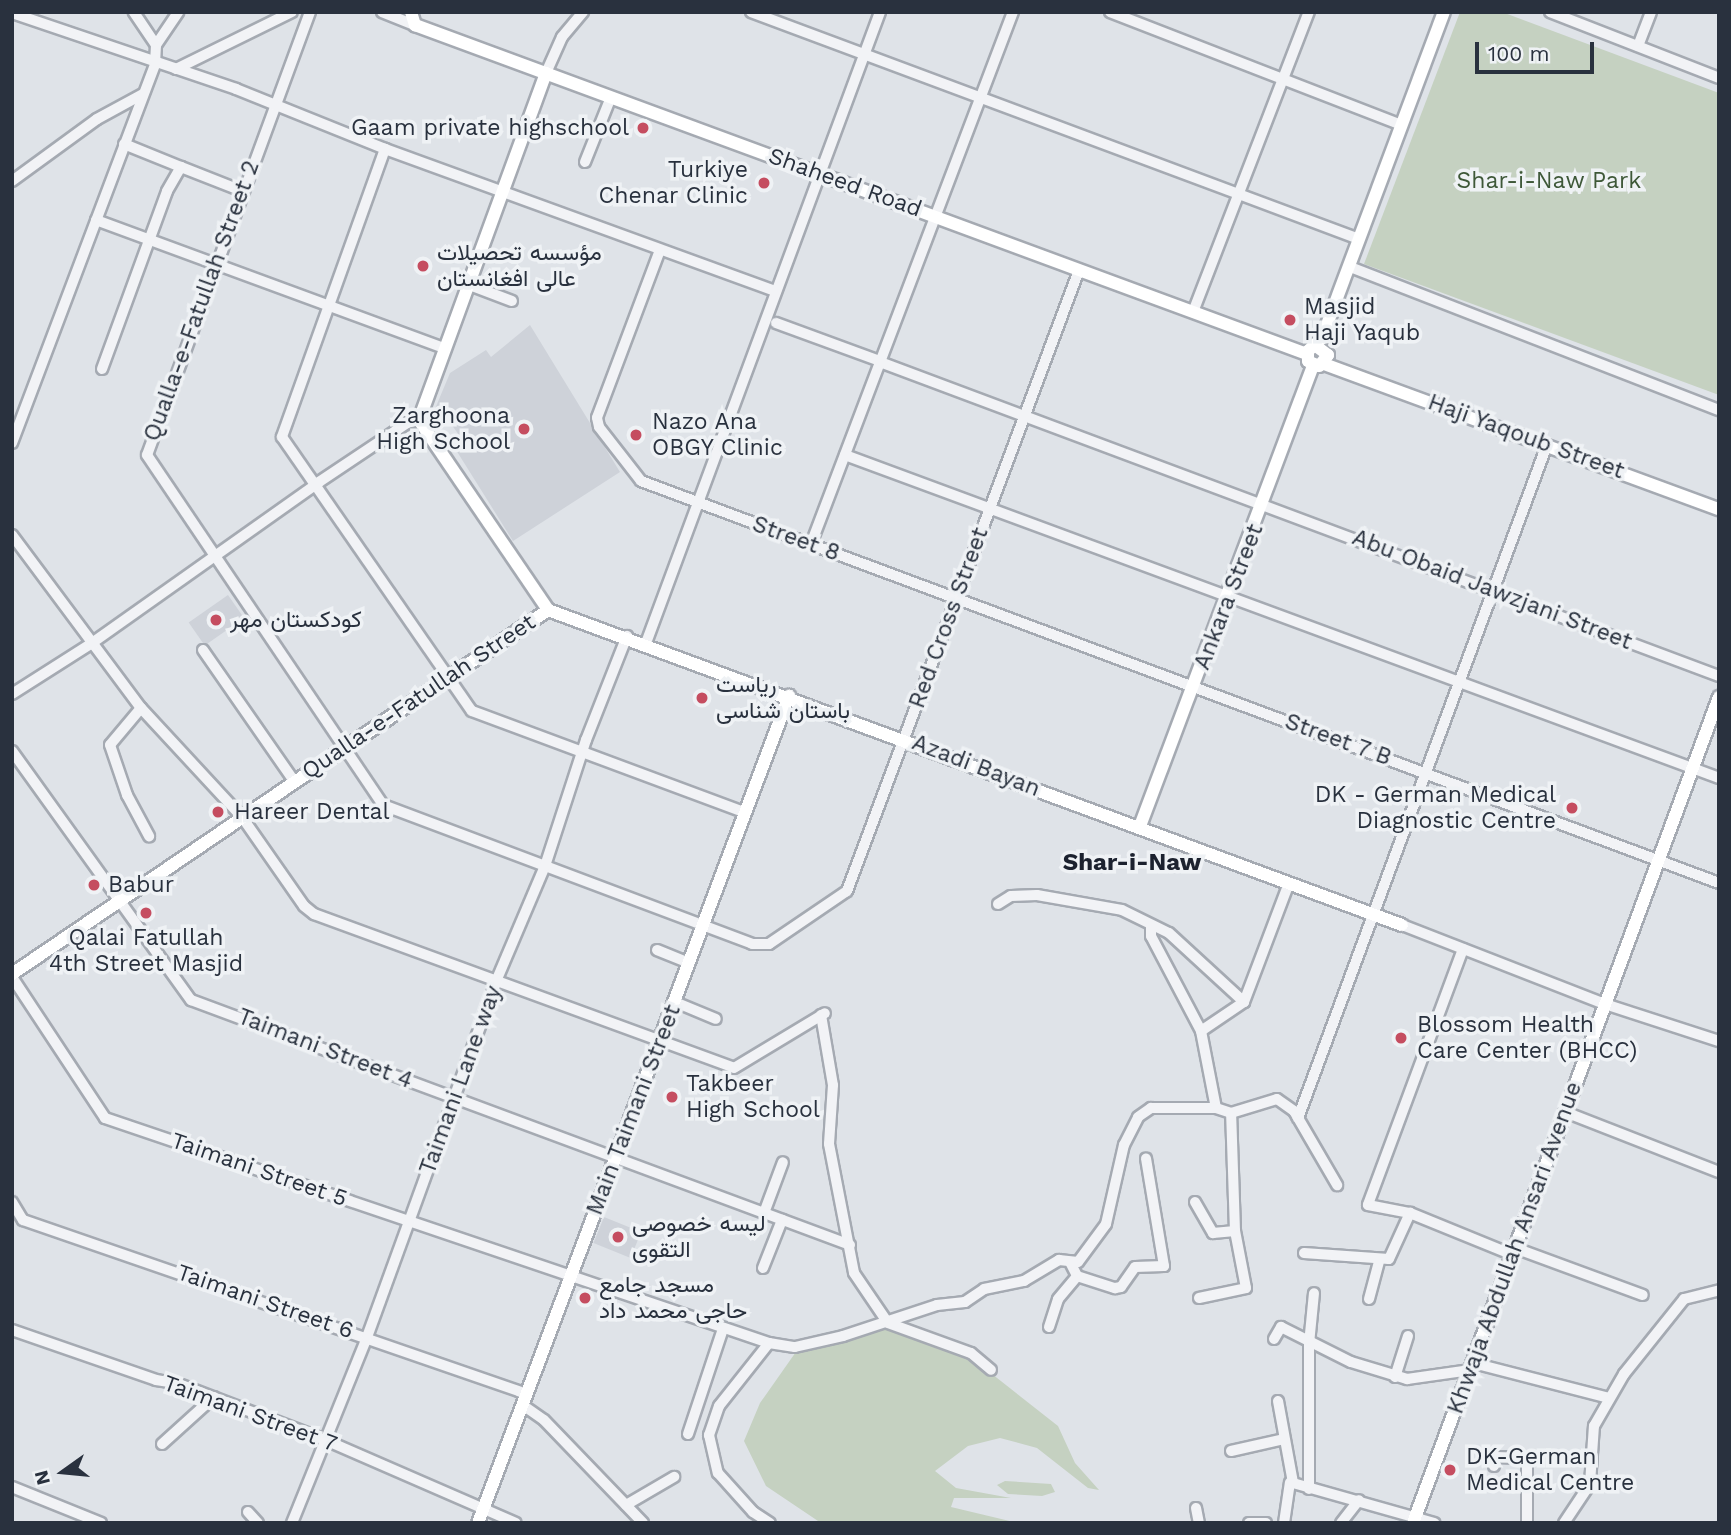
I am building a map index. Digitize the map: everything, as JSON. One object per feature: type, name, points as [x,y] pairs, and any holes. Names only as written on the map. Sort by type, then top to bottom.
[{"type":"main road","name":"Ankara Street","points":[[1140,826],[1319,359],[1359,239],[1444,12]]},
{"type":"main road","name":"Shaheed Road","points":[[413,19],[546,73],[1319,359]]},
{"type":"main road","points":[[419,420],[546,73]]},
{"type":"main road","name":"Haji Yaqoub Street","points":[[1319,359],[1719,509]]},
{"type":"main road","name":"Qualla-e-Fatullah Street","points":[[12,976],[548,610],[419,420]]},
{"type":"main road","name":"Azadi Bayan","points":[[548,610],[646,643],[1402,925]]},
{"type":"main road","name":"Main Taimani Street","points":[[478,1523],[789,696]]},
{"type":"main road","name":"Khwaja Abdullah Ansari Avenue","points":[[1415,1519],[1719,697]]},
{"type":"street","points":[[134,12],[156,45]]},
{"type":"street","points":[[12,443],[155,64],[156,45],[178,12]]},
{"type":"street","points":[[176,69],[292,12]]},
{"type":"street","name":"Qualla-e-Fatullah Street 2","points":[[310,12],[146,450],[390,809],[545,866]]},
{"type":"street","name":"Shaheed Road","points":[[382,12],[413,19]]},
{"type":"street","points":[[546,73],[562,37],[583,12]]},
{"type":"street","points":[[751,12],[864,55],[982,95],[1359,239]]},
{"type":"street","points":[[646,643],[880,12]]},
{"type":"street","points":[[811,544],[1013,12]]},
{"type":"street","points":[[1110,12],[1402,125]]},
{"type":"street","points":[[1194,312],[1309,12]]},
{"type":"street","points":[[1550,12],[1719,78]]},
{"type":"street","points":[[1638,46],[1651,12]]},
{"type":"street","points":[[12,13],[276,104],[385,149],[776,292]]},
{"type":"street","points":[[12,181],[97,120],[143,94]]},
{"type":"street","points":[[585,162],[611,97]]},
{"type":"street","points":[[124,144],[242,191]]},
{"type":"street","points":[[385,149],[281,431],[314,485],[447,678],[476,714],[746,813]]},
{"type":"street","points":[[102,369],[150,239],[181,167]]},
{"type":"street","points":[[96,220],[444,348]]},
{"type":"street","name":"Street 8","points":[[660,250],[597,423],[641,481],[1193,688]]},
{"type":"street","points":[[1350,267],[1719,410]]},
{"type":"street","name":"Red Cross Street","points":[[545,866],[760,946],[840,899],[847,891],[1079,270]]},
{"type":"street","points":[[467,284],[512,301]]},
{"type":"street","name":"Abu Obaid Jawzjani Street","points":[[776,323],[993,401],[1719,676]]},
{"type":"street","points":[[12,694],[92,643],[314,485],[407,423],[419,420]]},
{"type":"street","points":[[1298,1118],[1372,914],[1429,773],[1547,445]]},
{"type":"street","points":[[845,455],[989,510],[1463,680],[1719,778]]},
{"type":"street","points":[[12,535],[141,708],[242,817],[304,906],[314,914],[737,1068],[823,1014],[833,1084],[829,1144],[854,1273],[888,1323],[971,1353],[991,1370]]},
{"type":"street","name":"Taimani Lane way","points":[[292,1523],[323,1439],[367,1337],[497,979],[545,866],[583,751],[627,636]]},
{"type":"street","points":[[203,650],[294,781]]},
{"type":"street","name":"Street 7 B","points":[[1193,688],[1429,773],[1719,883]]},
{"type":"street","points":[[141,708],[110,745],[127,794],[149,836]]},
{"type":"street","name":"Taimani Street 4","points":[[12,751],[191,1000],[850,1245]]},
{"type":"street","points":[[1201,1031],[1233,1013],[1244,1002],[1289,883]]},
{"type":"street","points":[[998,904],[1011,896],[1037,894],[1109,906],[1169,933],[1244,1002]]},
{"type":"street","points":[[1402,925],[1605,1004],[1719,1041]]},
{"type":"street","points":[[1151,926],[1151,936],[1201,1031],[1216,1108]]},
{"type":"street","points":[[1463,948],[1368,1205],[1410,1213],[1514,1252],[1643,1295]]},
{"type":"street","points":[[657,950],[689,963]]},
{"type":"street","name":"Taimani Street 5","points":[[12,976],[105,1118],[769,1343],[795,1347],[888,1323],[937,1305],[965,1302],[984,1289],[1024,1281],[1059,1260],[1071,1264]]},
{"type":"street","points":[[675,1002],[716,1019]]},
{"type":"street","points":[[1146,1159],[1164,1266],[1135,1267],[1119,1287],[1077,1276],[1071,1264],[1078,1262],[1106,1224],[1124,1145],[1144,1110],[1216,1108],[1231,1113],[1273,1098],[1298,1118],[1337,1185]]},
{"type":"street","points":[[1565,1112],[1719,1172]]},
{"type":"street","points":[[1199,1298],[1245,1291],[1235,1231],[1231,1113]]},
{"type":"street","points":[[764,1213],[783,1162]]},
{"type":"street","name":"Taimani Street 6","points":[[12,1202],[23,1220],[367,1337],[526,1400],[643,1523]]},
{"type":"street","points":[[1195,1202],[1213,1233],[1235,1231]]},
{"type":"street","points":[[1304,1253],[1379,1261],[1389,1259],[1410,1213]]},
{"type":"street","points":[[763,1268],[782,1220]]},
{"type":"street","points":[[1369,1299],[1379,1261]]},
{"type":"street","points":[[1049,1327],[1058,1299],[1077,1276]]},
{"type":"street","points":[[1564,1523],[1590,1484],[1591,1442],[1609,1398],[1684,1299],[1719,1290]]},
{"type":"street","points":[[1309,1489],[1309,1344],[1314,1293]]},
{"type":"street","points":[[1274,1339],[1281,1327],[1309,1344],[1395,1377],[1471,1366],[1609,1398]]},
{"type":"street","points":[[688,1434],[723,1329]]},
{"type":"street","name":"Taimani Street 7","points":[[12,1330],[214,1397],[323,1439],[516,1523]]},
{"type":"street","points":[[1395,1377],[1408,1336]]},
{"type":"street","points":[[769,1343],[719,1406],[709,1435],[718,1474],[753,1512],[770,1523]]},
{"type":"street","points":[[162,1444],[214,1397]]},
{"type":"street","points":[[1278,1401],[1290,1482],[1284,1523]]},
{"type":"street","points":[[1231,1451],[1283,1439]]},
{"type":"street","points":[[1494,1466],[1496,1457],[1527,1458],[1527,1523]]},
{"type":"street","points":[[626,1505],[674,1478]]},
{"type":"street","points":[[1290,1482],[1434,1523]]},
{"type":"street","points":[[12,1488],[101,1523]]},
{"type":"street","points":[[1341,1523],[1359,1500]]},
{"type":"street","points":[[1196,1508],[1199,1523]]},
{"type":"street","points":[[248,1512],[258,1523]]},
{"type":"street","points":[[1249,1522],[1266,1523]]},
{"type":"shaded area","name":"Zarghoona High School","points":[[530,325],[620,472],[513,541],[451,442],[459,435],[446,417],[437,423],[432,416],[450,373],[486,350],[491,357]]},
{"type":"shaded area","name":"کودکستان مهر","points":[[228,595],[244,618],[205,645],[189,623]]},
{"type":"shaded area","name":"لیسه خصوصی التقوی","points":[[604,1217],[641,1232],[631,1258],[594,1243]]},
{"type":"green space","name":"Shar-i-Naw Park","points":[[1460,12],[1502,12],[1719,93],[1719,395],[1364,264]]},
{"type":"green space","points":[[888,1327],[964,1353],[992,1374],[1058,1426],[1075,1463],[1099,1490],[1088,1488],[1037,1448],[1000,1438],[968,1446],[935,1471],[956,1488],[1011,1498],[954,1498],[951,1507],[1018,1523],[821,1523],[766,1486],[744,1441],[760,1403],[798,1349]]},
{"type":"green space","points":[[1005,1481],[1051,1484],[1055,1492],[1042,1496],[1008,1494],[997,1485]]},
{"type":"place","name":"Gaam private highschool","points":[[643,128]]},
{"type":"place","name":"Turkiye Chenar Clinic","points":[[764,183]]},
{"type":"place","name":"مؤسسه تحصیلات عالی افغانستان","points":[[423,266]]},
{"type":"place","name":"Masjid Haji Yaqub","points":[[1290,320]]},
{"type":"place","name":"Zarghoona High School","points":[[524,429]]},
{"type":"place","name":"Nazo Ana OBGY Clinic","points":[[636,435]]},
{"type":"place","name":"کودکستان مهر","points":[[216,620]]},
{"type":"place","name":"ریاست باستان شناسی","points":[[702,698]]},
{"type":"place","name":"DK - German Medical Diagnostic Centre","points":[[1572,808]]},
{"type":"place","name":"Hareer Dental","points":[[218,812]]},
{"type":"place","name":"Babur","points":[[94,885]]},
{"type":"place","name":"Qalai Fatullah 4th Street Masjid","points":[[146,913]]},
{"type":"place","name":"Blossom Health Care Center (BHCC)","points":[[1401,1038]]},
{"type":"place","name":"Takbeer High School","points":[[672,1097]]},
{"type":"place","name":"لیسه خصوصی التقوی","points":[[618,1237]]},
{"type":"place","name":"مسجد جامع حاجی محمد داد","points":[[585,1298]]},
{"type":"place","name":"DK-German Medical Centre","points":[[1450,1470]]},
{"type":"district","name":"Shar-i-Naw","points":[[1132,863]]}]
